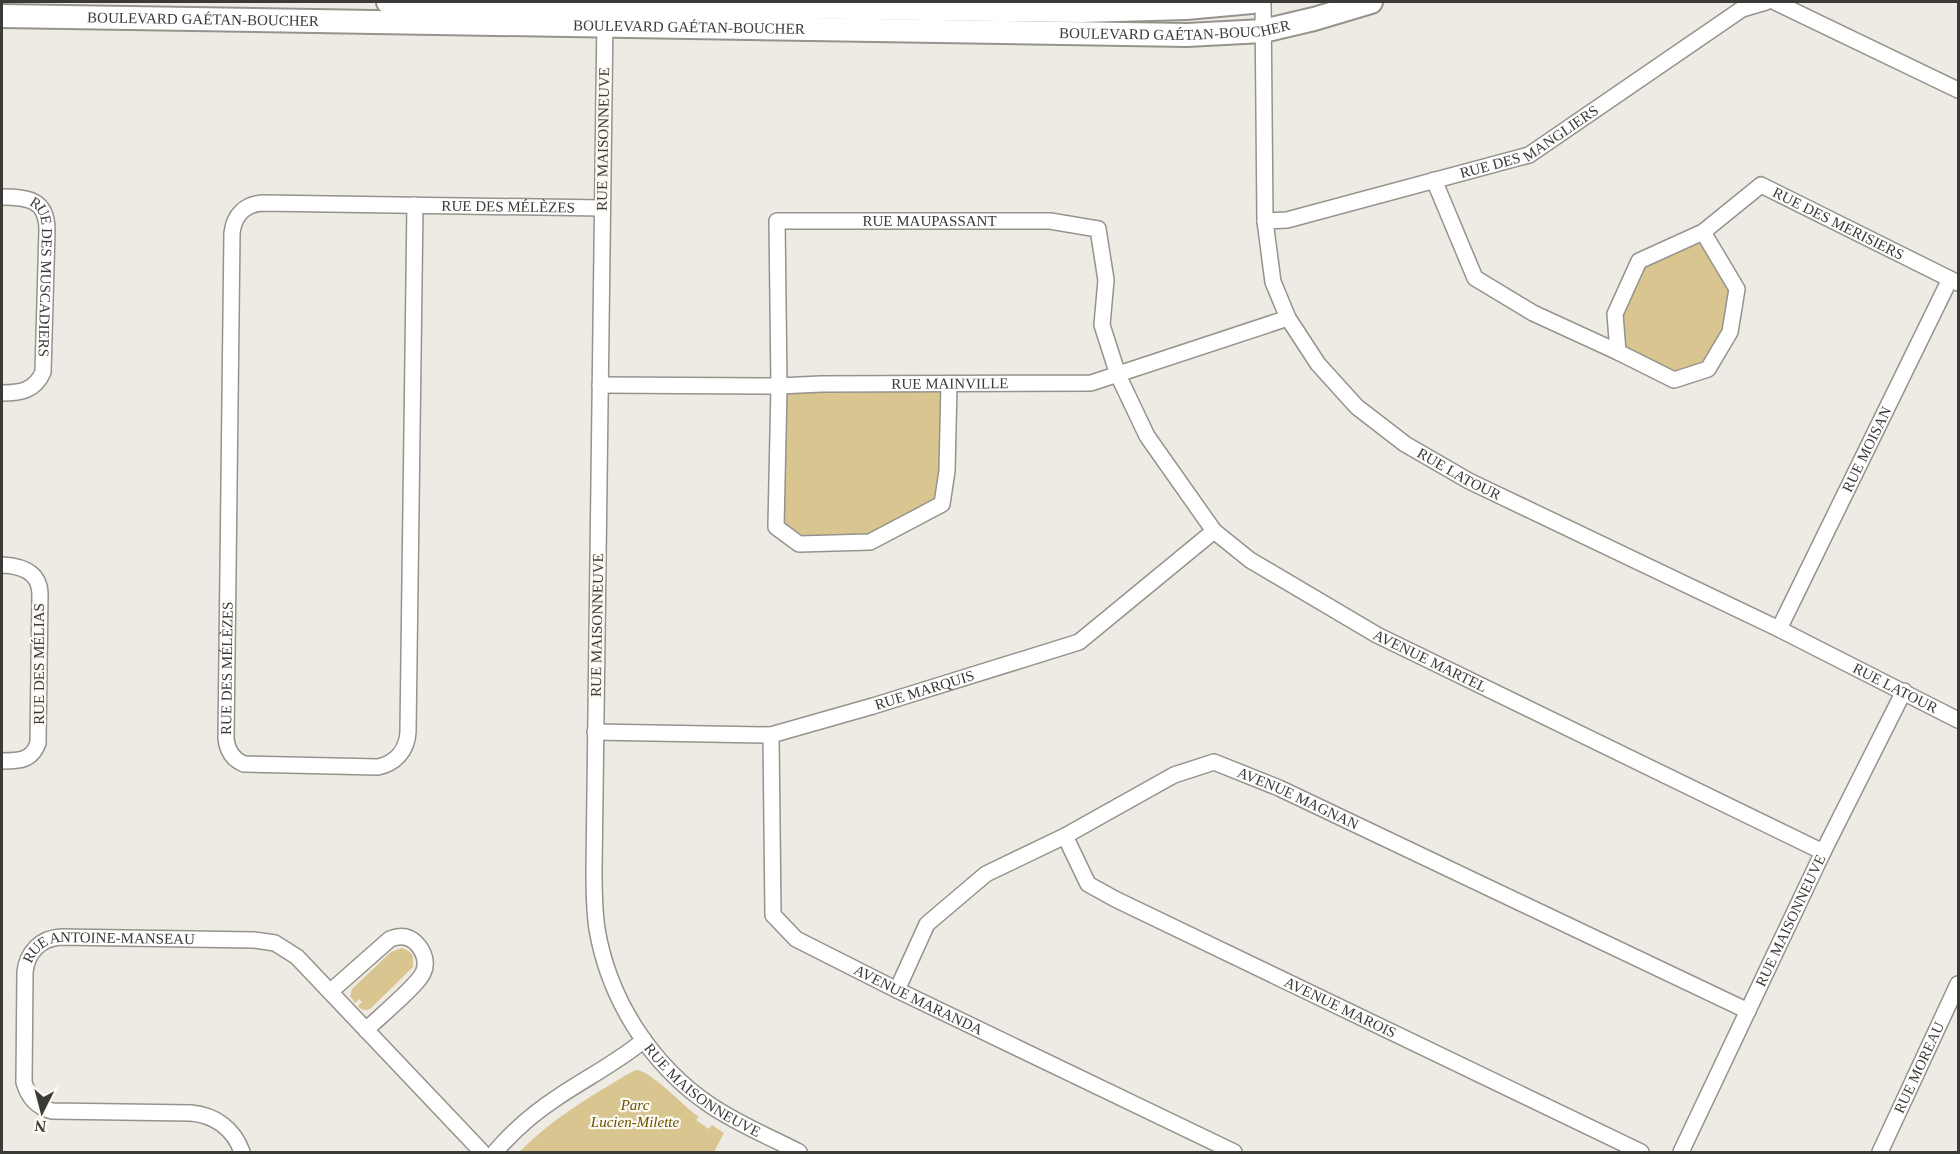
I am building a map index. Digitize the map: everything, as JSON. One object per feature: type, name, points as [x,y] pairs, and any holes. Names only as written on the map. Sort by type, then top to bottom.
[{"type":"street","name":"BOULEVARD GAÉTAN-BOUCHER","points":[[388,2],[605,16]]},
{"type":"street","name":"BOULEVARD GAÉTAN-BOUCHER","points":[[2,16],[145,10],[605,16],[910,14],[1081,6],[1186,8],[1252,2]]},
{"type":"street","name":"RUE LATOUR","points":[[1263,2],[1265,221],[1273,282],[1288,318],[1318,364],[1357,407],[1405,444],[1469,481],[1779,629],[1959,720]]},
{"type":"street","name":"BOULEVARD GAÉTAN-BOUCHER","points":[[910,14],[1082,34],[1187,35],[1263,31],[1371,2]]},
{"type":"street","name":"RUE DES MANGLIERS","points":[[1265,221],[1287,220],[1529,155],[1742,9],[1766,2]]},
{"type":"street","points":[[1775,2],[1959,90]]},
{"type":"street","points":[[1081,6],[1082,34]]},
{"type":"street","name":"RUE MAISONNEUVE","points":[[605,16],[594,886],[597,929],[603,958],[613,985],[631,1021],[670,1071],[704,1100],[733,1118],[799,1152]]},
{"type":"street","points":[[1434,180],[1475,278],[1533,313],[1618,351],[1674,380],[1708,369],[1730,332],[1737,289],[1703,232]]},
{"type":"street","name":"RUE DES MERISIERS","points":[[1618,351],[1615,314],[1639,261],[1703,232],[1761,185],[1954,281]]},
{"type":"street","name":"RUE DES MUSCADIERS","points":[[2,197],[24,198],[33,201],[44,212],[47,230],[43,372],[35,384],[27,390],[18,393],[2,393]]},
{"type":"street","name":"RUE DES MÉLÈZES","points":[[415,205],[408,732],[406,743],[398,757],[389,764],[378,767],[244,764],[229,752],[225,738],[232,233],[234,222],[243,210],[257,203],[415,205],[602,208]]},
{"type":"street","name":"RUE MAUPASSANT","points":[[779,387],[777,221],[1050,221],[1098,229],[1106,280],[1102,325],[1118,375]]},
{"type":"street","name":"RUE MOISAN","points":[[1779,629],[1954,281]]},
{"type":"street","name":"RUE MAINVILLE","points":[[600,385],[779,387],[821,384],[1091,383],[1288,318]]},
{"type":"street","name":"AVENUE MARTEL","points":[[1118,375],[1146,436],[1214,531],[1250,560],[1377,635],[1823,852]]},
{"type":"street","points":[[779,387],[776,527],[799,544],[870,542],[942,504],[947,471],[949,385]]},
{"type":"street","name":"RUE MARQUIS","points":[[596,732],[771,735],[1079,642],[1214,531]]},
{"type":"street","name":"RUE DES MÉLIAS","points":[[2,566],[18,566],[27,570],[36,580],[40,593],[38,743],[32,755],[24,759],[2,761]]},
{"type":"street","name":"RUE MAISONNEUVE","points":[[1681,1152],[1823,852],[1904,692]]},
{"type":"street","name":"AVENUE MARANDA","points":[[771,735],[773,915],[795,939],[1234,1152]]},
{"type":"street","name":"AVENUE MAGNAN","points":[[897,990],[927,924],[986,874],[1065,836],[1174,775],[1214,762],[1279,788],[1748,1011]]},
{"type":"street","name":"AVENUE MAROIS","points":[[1065,836],[1089,884],[1115,899],[1641,1152]]},
{"type":"street","name":"RUE ANTOINE-MANSEAU","points":[[242,1152],[229,1129],[205,1115],[52,1111],[34,1101],[27,1092],[24,1076],[25,972],[30,956],[40,943],[56,937],[262,940],[281,945],[292,952],[331,991],[482,1152]]},
{"type":"street","points":[[331,991],[390,939],[403,937],[415,941],[423,951],[423,975],[366,1030]]},
{"type":"street","name":"RUE MOREAU","points":[[1880,1152],[1959,984]]},
{"type":"street","points":[[495,1152],[520,1126],[544,1107],[644,1040]]},
{"type":"green space","points":[[1703,232],[1737,289],[1730,332],[1708,369],[1674,380],[1618,352],[1615,314],[1639,261]]},
{"type":"green space","points":[[949,385],[942,504],[870,542],[799,544],[776,527],[779,386]]},
{"type":"green space","points":[[402,948],[413,956],[413,967],[370,1009],[365,1010],[358,1006],[362,1002],[359,999],[355,1003],[350,996],[352,989],[391,952]]},
{"type":"green space","name":"Parc Lucien-Milette","points":[[636,1070],[659,1082],[699,1117],[696,1120],[709,1129],[712,1125],[724,1133],[714,1152],[519,1152],[571,1110]]}]
